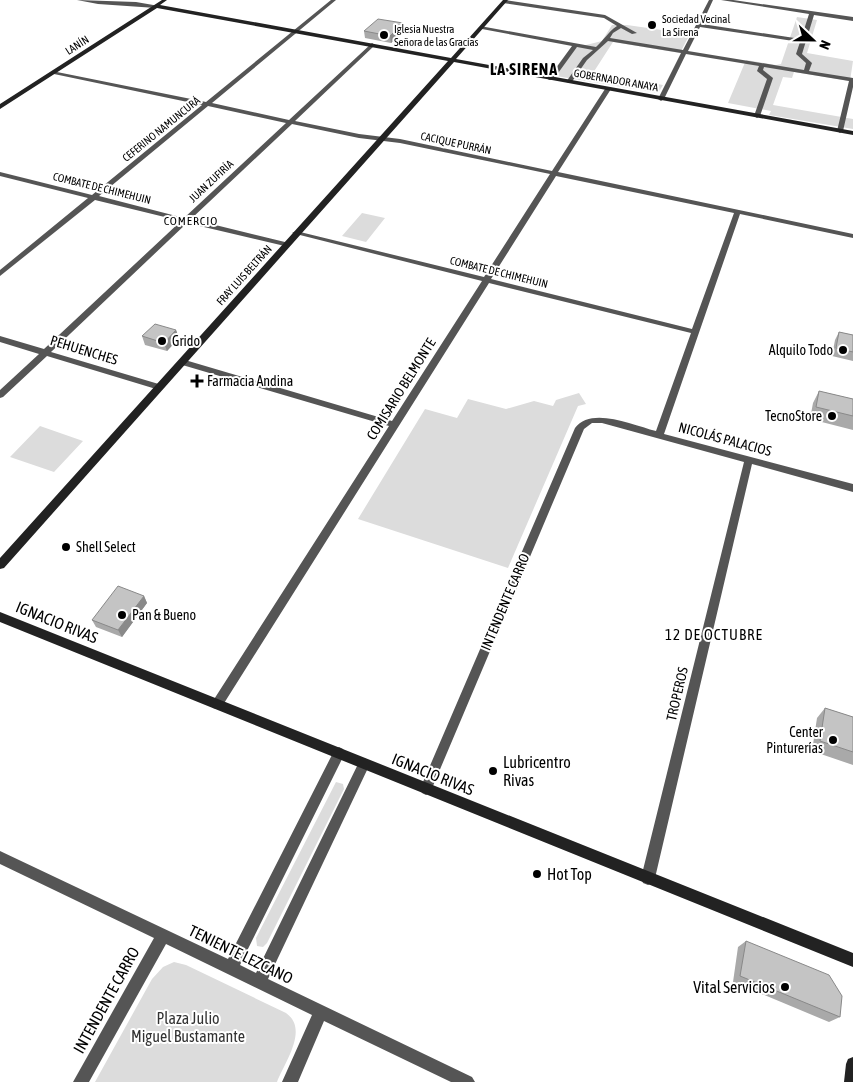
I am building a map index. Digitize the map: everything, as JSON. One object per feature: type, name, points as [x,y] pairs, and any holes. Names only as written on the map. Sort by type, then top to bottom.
[{"type":"main road","name":"LANÍN","points":[[0,107],[165,0]]},
{"type":"main road","name":"FRAY LUIS BELTRÁN","points":[[0,565],[506,1]]},
{"type":"main road","name":"GOBERNADOR ANAYA","points":[[156,6],[853,134]]},
{"type":"main road","name":"IGNACIO RIVAS","points":[[0,617],[853,960]]},
{"type":"main road","points":[[852,1082],[853,1064]]},
{"type":"street","name":"GOBERNADOR ANAYA","points":[[79,0],[100,4],[133,3],[156,6]]},
{"type":"street","name":"CEFERINO NAMUNCURÁ","points":[[0,274],[334,0]]},
{"type":"street","points":[[661,99],[711,0]]},
{"type":"street","points":[[727,0],[754,2],[853,19]]},
{"type":"street","points":[[506,1],[605,17],[634,33]]},
{"type":"street","points":[[806,72],[809,63],[800,56],[812,13]]},
{"type":"street","points":[[699,25],[803,41]]},
{"type":"street","points":[[569,82],[584,59],[597,49],[611,32],[620,26]]},
{"type":"street","points":[[482,27],[597,49]]},
{"type":"street","points":[[606,39],[685,52],[761,68],[806,72],[852,80],[840,131]]},
{"type":"street","name":"JUAN ZUFIRÍA","points":[[0,395],[372,45]]},
{"type":"street","points":[[551,79],[576,45]]},
{"type":"street","points":[[757,116],[770,78],[761,68]]},
{"type":"street","name":"CACIQUE PURRÁN","points":[[54,72],[853,236]]},
{"type":"street","name":"COMISARIO BELMONTE","points":[[217,704],[608,89]]},
{"type":"street","name":"COMBATE DE CHIMEHUIN","points":[[0,174],[286,245]]},
{"type":"street","points":[[659,435],[737,213]]},
{"type":"street","name":"COMBATE DE CHIMEHUIN","points":[[296,234],[695,332]]},
{"type":"street","name":"PEHUENCHES","points":[[0,339],[159,387]]},
{"type":"street","points":[[182,362],[395,425]]},
{"type":"street","name":"NICOLÁS PALACIOS","points":[[589,420],[606,421],[853,488]]},
{"type":"street","name":"INTENDENTE CARRO","points":[[426,789],[578,430],[589,420]]},
{"type":"street","name":"TROPEROS","points":[[648,878],[749,459]]},
{"type":"street","points":[[231,968],[339,753]]},
{"type":"street","points":[[259,982],[364,764]]},
{"type":"street","name":"TENIENTE LEZCANO","points":[[0,857],[467,1082]]},
{"type":"street","name":"INTENDENTE CARRO","points":[[81,1082],[163,936]]},
{"type":"street","points":[[290,1082],[321,1012]]},
{"type":"green space","points":[[797,17],[817,20],[807,53],[853,61],[850,81],[794,72],[792,78],[783,77],[773,105],[853,119],[853,129],[769,115],[771,111],[728,103],[746,60],[776,65],[781,64]]},
{"type":"green space","points":[[612,25],[627,25],[690,34],[680,53],[613,42],[593,73],[663,85],[658,93],[550,75],[570,49],[602,41]]},
{"type":"green space","points":[[362,213],[385,218],[366,242],[342,236]]},
{"type":"green space","points":[[579,393],[586,404],[578,406],[508,568],[358,519],[425,409],[457,418],[468,399],[506,409],[534,401],[553,406],[556,400]]},
{"type":"green space","points":[[40,426],[83,441],[54,472],[10,457]]},
{"type":"green space","points":[[336,782],[343,784],[344,789],[267,943],[263,947],[257,946],[256,938]]},
{"type":"green space","name":"Plaza Julio Miguel Bustamante","points":[[174,962],[186,965],[286,1013],[293,1020],[295,1037],[293,1046],[277,1082],[95,1082],[152,979],[163,967]]},
{"type":"building","points":[[378,19],[403,23],[390,36],[364,31]]},
{"type":"building","points":[[155,324],[176,330],[164,343],[142,336]]},
{"type":"building","points":[[839,332],[853,335],[853,352],[836,348]]},
{"type":"building","points":[[819,391],[853,399],[853,416],[816,407]]},
{"type":"building","name":"Pan & Bueno","points":[[118,586],[144,596],[118,630],[92,620]]},
{"type":"building","points":[[825,708],[853,717],[853,752],[820,741]]},
{"type":"building","name":"Vital Servicios","points":[[746,941],[829,975],[842,996],[840,1017],[740,976]]},
{"type":"place","name":"Sociedad Vecinal La Sirena","points":[[652,25]]},
{"type":"place","name":"Iglesia Nuestra Señora de las Gracias","points":[[384,35]]},
{"type":"place","name":"Grido","points":[[162,341]]},
{"type":"place","name":"Alquilo Todo","points":[[843,350]]},
{"type":"place","name":"Farmacia Andina","points":[[197,381]]},
{"type":"place","name":"TecnoStore","points":[[832,416]]},
{"type":"place","name":"Shell Select","points":[[66,547]]},
{"type":"place","name":"Pan & Bueno","points":[[122,615]]},
{"type":"place","name":"Center Pinturerías","points":[[833,740]]},
{"type":"place","name":"Lubricentro Rivas","points":[[493,771]]},
{"type":"place","name":"Hot Top","points":[[537,874]]},
{"type":"place","name":"Vital Servicios","points":[[785,987]]},
{"type":"district","name":"LA SIRENA","points":[[524,69]]},
{"type":"district","name":"COMERCIO","points":[[191,221]]},
{"type":"district","name":"12 DE OCTUBRE","points":[[714,635]]}]
